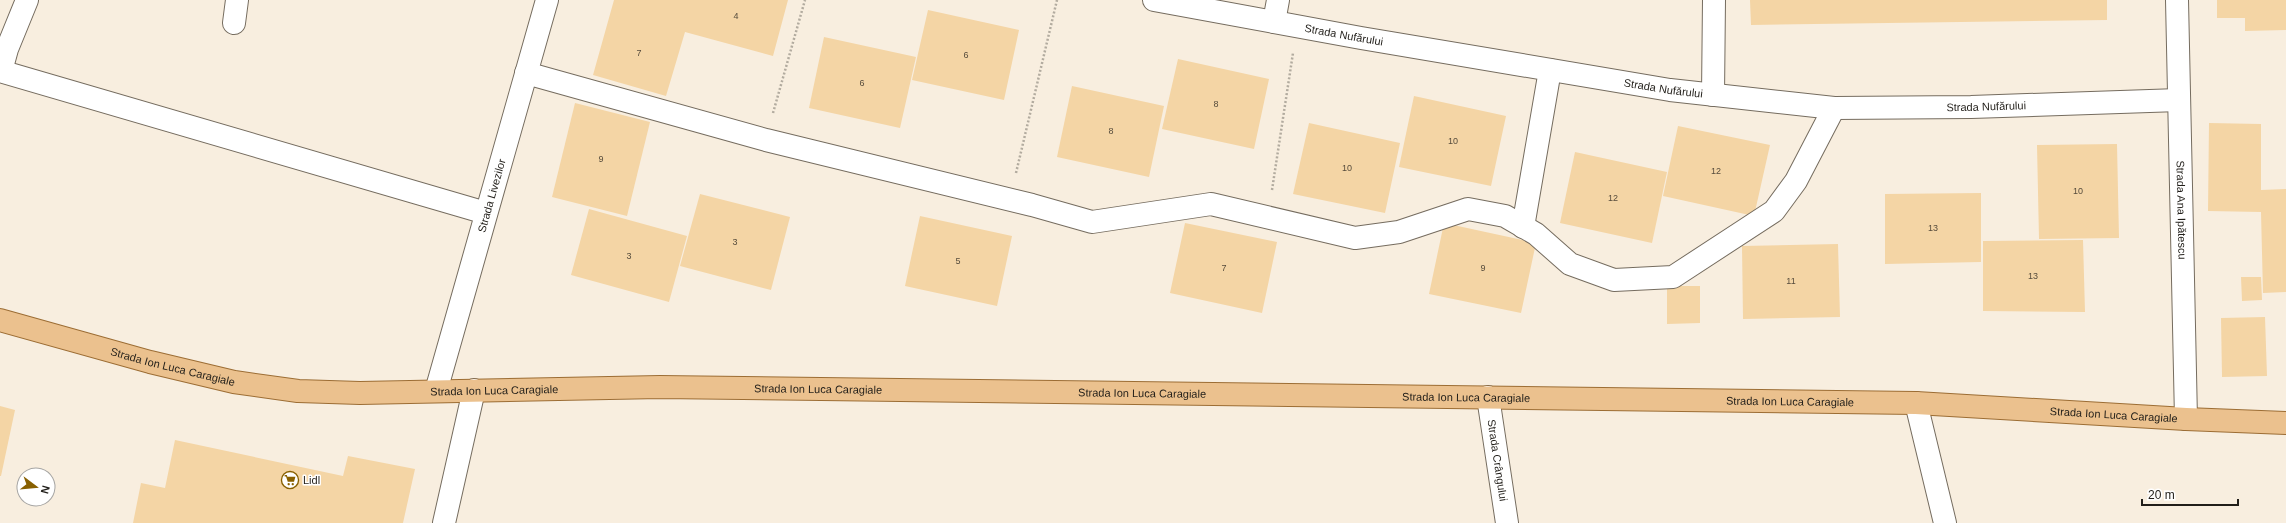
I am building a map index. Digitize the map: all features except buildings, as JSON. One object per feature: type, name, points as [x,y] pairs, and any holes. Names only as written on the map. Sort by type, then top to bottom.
[{"type":"main road","name":"Strada Ion Luca Caragiale","points":[[2,320],[150,362],[234,382],[298,391],[360,393],[660,387],[1916,404],[2286,423]]},
{"type":"street","points":[[27,0],[7,49],[0,71],[486,213]]},
{"type":"street","points":[[234,23],[237,0]]},
{"type":"street","name":"Strada Livezilor","points":[[436,391],[547,0]]},
{"type":"street","name":"Strada Nufărului","points":[[1154,0],[1297,27],[1670,90],[1834,108],[1971,107],[2179,100]]},
{"type":"street","points":[[1274,22],[1278,0]]},
{"type":"street","points":[[1713,95],[1714,0]]},
{"type":"street","name":"Strada Ana Ipătescu","points":[[2177,0],[2186,419]]},
{"type":"street","points":[[1523,227],[1550,70]]},
{"type":"street","points":[[526,73],[766,140],[1010,199],[1092,222],[1211,204],[1268,216],[1355,238],[1399,232],[1468,208],[1505,216],[1536,234],[1570,264],[1614,280],[1673,277],[1774,211],[1796,181],[1834,108]]},
{"type":"street","points":[[444,523],[474,390]]},
{"type":"street","name":"Strada Crângului","points":[[1488,398],[1507,523]]},
{"type":"street","points":[[1916,404],[1945,523]]},
{"type":"path","points":[[766,140],[805,0]]},
{"type":"path","points":[[1010,199],[1057,0]]},
{"type":"path","points":[[1268,216],[1297,27]]},
{"type":"place","name":"Lidl","points":[[290,480]]}]
